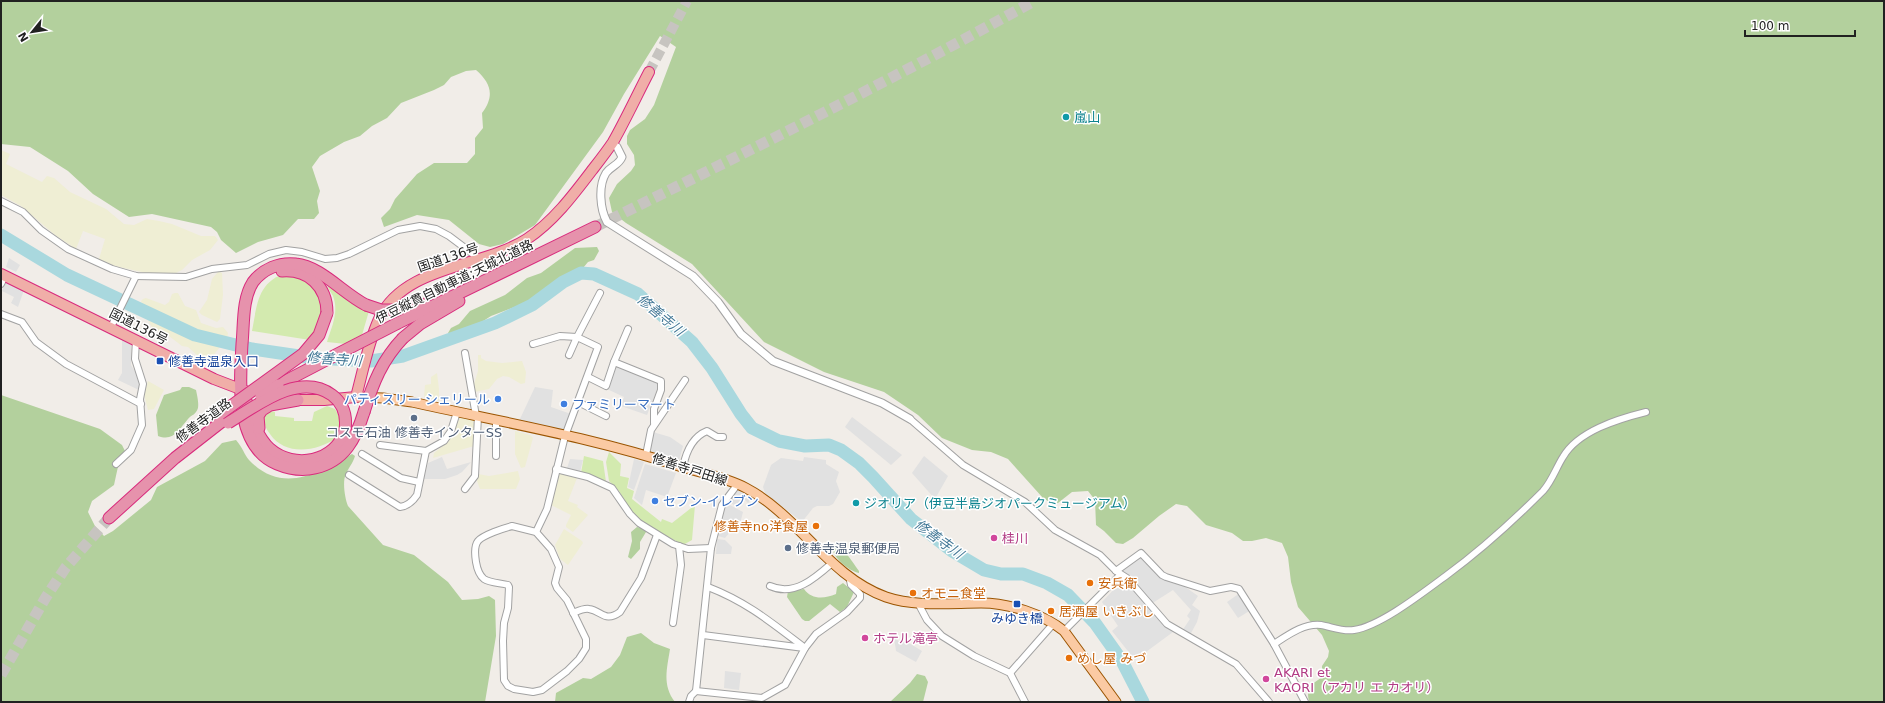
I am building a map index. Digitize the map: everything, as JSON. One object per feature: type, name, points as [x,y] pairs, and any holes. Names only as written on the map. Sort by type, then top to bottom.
[{"type":"highway","name":"国道136号","points":[[2,278],[113,324],[136,339],[214,379],[242,390],[272,397],[298,400],[356,397],[369,350],[383,313],[402,291],[424,278],[481,260],[515,246],[541,228],[569,200],[612,143],[649,72]]},
{"type":"highway","name":"伊豆縦貫自動車道;天城北道路","points":[[326,360],[398,323],[595,227]]},
{"type":"highway","points":[[505,271],[428,303],[398,310],[382,310],[366,305],[308,267],[295,263],[282,264],[263,272],[250,288],[245,304],[242,390],[244,422],[252,442],[261,454],[270,460],[281,466],[296,469],[321,466],[341,455],[355,437],[377,374],[388,355],[403,338],[420,324],[519,264]]},
{"type":"highway","points":[[132,497],[303,354],[319,334],[327,313],[326,297],[314,280],[295,271],[281,271],[268,277],[255,294],[250,308],[245,333]]},
{"type":"highway","name":"修善寺道路","points":[[109,518],[155,475],[225,419],[278,385],[326,360]]},
{"type":"highway","points":[[225,419],[284,391],[301,387],[323,390],[335,397],[346,415],[345,430],[339,444],[321,457],[306,461],[284,458],[269,448],[264,442],[255,426],[242,390]]},
{"type":"highway","points":[[264,442],[258,420],[260,413],[270,405],[298,400]]},
{"type":"main road","name":"修善寺戸田線","points":[[356,397],[384,398],[412,402],[496,420],[566,436],[650,459],[671,467],[683,467],[737,484],[746,488],[782,514],[832,563],[849,576],[886,597],[918,603],[996,604],[1022,611],[1054,623],[1064,631],[1116,702]]},
{"type":"street","points":[[612,143],[617,147],[622,157],[620,162],[606,173],[602,184],[602,208],[608,222],[693,276],[718,302],[741,334],[773,361],[882,403],[910,419],[963,465],[981,478],[997,485],[1024,502],[1055,530],[1100,555],[1118,573],[1127,578],[1167,624],[1236,664],[1269,702]]},
{"type":"street","points":[[1,201],[23,212],[41,230],[68,249],[112,269],[136,276],[186,277],[212,269],[247,265],[269,254],[286,250],[302,252],[324,259],[337,258],[349,254],[398,230],[420,226],[436,229],[449,236],[481,260]]},
{"type":"street","points":[[113,324],[136,276]]},
{"type":"street","points":[[569,355],[600,293]]},
{"type":"street","points":[[1,314],[22,322],[36,342],[66,364],[141,404]]},
{"type":"street","points":[[588,377],[607,386],[614,362],[628,329]]},
{"type":"street","points":[[532,344],[560,336],[577,337],[598,347],[566,436],[556,468],[547,509],[536,532]]},
{"type":"street","points":[[116,464],[135,444],[142,425],[142,384],[135,359],[136,339]]},
{"type":"street","points":[[465,354],[477,416],[475,476],[465,489]]},
{"type":"street","points":[[614,362],[661,381],[661,390],[654,404],[654,423]]},
{"type":"street","points":[[650,459],[648,439],[654,423],[685,380]]},
{"type":"street","points":[[578,402],[606,416]]},
{"type":"street","points":[[380,445],[426,451],[444,441],[450,431],[457,412]]},
{"type":"street","points":[[1274,644],[1298,630],[1312,625],[1353,630],[1368,627],[1393,612],[1469,558],[1539,494],[1554,475],[1563,456],[1574,442],[1621,418],[1646,412]]},
{"type":"street","points":[[496,420],[496,456]]},
{"type":"street","points":[[683,467],[688,448],[703,433],[707,431],[717,437],[723,437]]},
{"type":"street","points":[[349,474],[400,507],[404,506],[414,500],[417,495],[426,451]]},
{"type":"street","points":[[362,454],[401,478],[419,482]]},
{"type":"street","points":[[556,468],[595,480],[612,488],[630,514],[639,523],[657,535],[688,549],[711,548]]},
{"type":"street","points":[[689,702],[691,696],[696,691],[711,548],[722,506],[737,484]]},
{"type":"street","points":[[505,527],[517,527],[536,532],[547,543],[554,555],[559,567],[555,583],[557,588],[567,600],[586,639],[586,648],[579,659],[542,690],[524,692],[508,686],[504,680],[503,641],[504,623],[508,608],[509,587],[508,585],[485,580],[481,577],[476,559],[475,548],[480,539],[505,527]]},
{"type":"street","points":[[573,613],[587,608],[608,616],[615,615],[620,612],[641,578],[657,535]]},
{"type":"street","points":[[674,623],[673,617],[677,607],[677,586],[681,565],[679,546]]},
{"type":"street","points":[[1064,631],[1097,598],[1118,573],[1141,553],[1162,575],[1210,591],[1236,587],[1247,599],[1274,644],[1305,702]]},
{"type":"street","points":[[770,586],[778,590],[802,585],[814,578],[832,563]]},
{"type":"street","points":[[696,691],[762,700],[785,685],[805,648],[816,634],[847,612],[860,598],[860,594],[850,585],[849,576]]},
{"type":"street","points":[[708,587],[732,596],[751,607],[805,648]]},
{"type":"street","points":[[918,603],[927,620],[942,636],[974,656],[1010,673],[1025,702]]},
{"type":"street","points":[[1010,673],[1054,623]]},
{"type":"street","points":[[703,635],[805,648]]},
{"type":"green space","points":[[1,1],[1884,1],[1884,702],[1309,702],[1309,689],[1322,677],[1322,666],[1328,657],[1329,651],[1322,635],[1298,607],[1291,582],[1288,557],[1282,543],[1266,538],[1243,541],[1232,533],[1206,525],[1187,506],[1176,504],[1133,538],[1123,544],[1116,543],[1096,525],[1095,500],[1088,491],[1072,492],[1058,503],[1051,503],[1043,498],[1008,459],[991,452],[972,450],[942,438],[918,415],[884,392],[824,372],[764,342],[692,264],[626,223],[612,212],[609,198],[617,184],[631,171],[635,165],[634,155],[627,144],[627,136],[630,130],[645,119],[654,105],[676,47],[660,36],[624,94],[603,132],[535,225],[503,244],[490,247],[479,244],[449,220],[417,215],[384,227],[381,218],[390,209],[395,199],[417,174],[434,163],[467,163],[475,154],[475,138],[483,128],[482,113],[489,101],[490,95],[488,85],[476,70],[466,71],[451,77],[444,85],[401,103],[387,118],[372,126],[360,136],[344,142],[320,156],[312,167],[320,191],[317,201],[319,213],[314,219],[298,219],[283,235],[258,242],[236,253],[221,240],[217,232],[211,227],[152,214],[129,217],[93,194],[68,171],[30,147],[1,144]]},
{"type":"green space","points":[[1,150],[10,154],[6,164],[42,182],[47,176],[54,178],[70,192],[106,209],[124,224],[134,225],[147,219],[159,221],[172,224],[201,236],[215,236],[218,240],[210,250],[192,260],[182,270],[174,274],[146,273],[115,266],[99,259],[105,239],[83,231],[76,249],[55,235],[21,206],[1,195]]},
{"type":"green space","points":[[597,247],[599,251],[594,260],[588,262],[583,268],[556,283],[536,299],[491,316],[474,327],[458,330],[451,335],[448,333],[451,328],[459,324],[470,311],[505,295],[527,278],[541,273],[575,248]]},
{"type":"green space","points":[[218,272],[222,273],[223,295],[220,319],[217,322],[199,312],[207,300],[212,279]]},
{"type":"green space","points":[[283,274],[295,275],[308,281],[313,286],[320,300],[322,308],[321,323],[318,330],[310,340],[252,331],[257,305],[263,290],[274,278]]},
{"type":"green space","points":[[327,284],[357,307],[369,311],[362,335],[346,344],[327,342],[334,319],[335,302]]},
{"type":"green space","points":[[178,293],[185,306],[196,310],[201,323],[216,328],[223,327],[228,333],[227,338],[212,357],[207,359],[197,355],[188,347],[182,346],[169,336],[154,330],[150,324],[141,301],[146,298],[165,305],[169,302],[172,294]]},
{"type":"green space","points":[[478,355],[481,355],[481,358],[486,361],[502,363],[522,361],[526,372],[525,383],[521,384],[509,377],[503,376],[497,379],[489,389],[475,392],[474,384],[478,371]]},
{"type":"green space","points":[[437,373],[439,401],[424,397],[425,385],[431,384],[431,377]]},
{"type":"green space","points":[[148,381],[164,390],[154,409],[148,410],[144,395]]},
{"type":"green space","points":[[182,387],[189,387],[196,390],[198,408],[195,414],[189,418],[176,434],[168,437],[158,436],[156,415],[164,395],[180,390]]},
{"type":"green space","points":[[1,395],[100,429],[122,445],[125,451],[119,462],[114,485],[92,501],[88,512],[95,526],[104,536],[113,531],[151,500],[157,487],[205,461],[222,443],[236,440],[249,460],[262,471],[274,476],[287,478],[300,477],[314,473],[327,468],[352,454],[355,456],[344,481],[344,490],[348,506],[383,545],[414,555],[448,582],[462,600],[478,599],[489,596],[495,600],[496,636],[485,702],[1,702]]},
{"type":"green space","points":[[327,406],[335,409],[342,422],[337,438],[329,443],[311,449],[293,449],[284,446],[277,441],[266,428],[264,417],[270,411],[275,412],[275,416],[294,418],[294,421],[312,421],[314,412]]},
{"type":"green space","points":[[460,417],[476,420],[474,446],[433,458],[434,453],[449,441]]},
{"type":"green space","points":[[515,431],[530,435],[533,438],[525,467],[521,468],[515,454]]},
{"type":"green space","points":[[609,452],[621,464],[620,476],[629,478],[627,488],[634,491],[632,499],[661,522],[662,519],[672,523],[695,505],[692,540],[683,545],[640,521],[629,508],[619,491],[609,481],[606,462]]},
{"type":"green space","points":[[584,456],[603,461],[606,482],[581,473]]},
{"type":"green space","points":[[518,471],[520,479],[516,489],[480,489],[477,481],[478,474],[489,476]]},
{"type":"green space","points":[[558,472],[577,478],[568,501],[578,505],[577,507],[588,515],[573,532],[566,527],[571,515],[551,505]]},
{"type":"green space","points":[[637,527],[645,529],[646,532],[640,542],[640,549],[631,559],[628,557],[632,541],[631,532]]},
{"type":"green space","points":[[564,529],[583,543],[568,565],[560,559],[555,545]]},
{"type":"green space","points":[[836,544],[842,548],[859,573],[846,567],[838,560],[832,547]]},
{"type":"green space","points":[[843,583],[854,592],[847,607],[840,612],[830,604],[809,621],[802,619],[787,597],[788,591],[804,589],[807,593],[814,597],[827,597],[836,594],[837,587]]},
{"type":"green space","points":[[641,633],[654,643],[670,649],[666,677],[668,689],[675,702],[555,702],[556,693],[583,678],[591,679],[611,667],[620,655],[627,637]]},
{"type":"green space","points":[[917,674],[925,676],[928,682],[923,702],[890,702],[910,683]]},
{"type":"shaded area","points":[[9,258],[20,265],[16,272],[6,267]]},
{"type":"shaded area","points":[[6,281],[24,290],[18,307],[11,303],[14,297],[2,291]]},
{"type":"shaded area","points":[[122,340],[131,344],[131,365],[140,379],[139,390],[118,380],[122,373]]},
{"type":"shaded area","points":[[615,365],[659,384],[647,415],[621,406],[624,397],[607,389]]},
{"type":"shaded area","points":[[535,387],[553,390],[551,407],[571,414],[565,431],[519,421]]},
{"type":"shaded area","points":[[852,417],[902,455],[891,465],[845,427]]},
{"type":"shaded area","points":[[653,432],[670,437],[683,446],[679,461],[652,453],[650,442]]},
{"type":"shaded area","points":[[924,456],[948,476],[935,499],[912,473]]},
{"type":"shaded area","points":[[442,457],[447,469],[471,462],[462,472],[457,475],[445,479],[424,479],[428,463]]},
{"type":"shaded area","points":[[804,457],[826,460],[826,464],[839,472],[836,481],[840,492],[833,504],[813,508],[802,522],[765,493],[763,487],[771,465],[781,458],[803,461]]},
{"type":"shaded area","points":[[570,459],[583,460],[580,472],[567,468]]},
{"type":"shaded area","points":[[634,459],[644,462],[634,490],[628,487]]},
{"type":"shaded area","points":[[645,464],[676,473],[667,497],[646,490],[642,505],[634,498]]},
{"type":"shaded area","points":[[739,490],[752,498],[748,503],[744,499],[737,507],[728,501]]},
{"type":"shaded area","points":[[726,503],[743,512],[738,532],[731,531],[725,538],[718,536]]},
{"type":"shaded area","points":[[717,539],[725,540],[732,547],[731,554],[716,554]]},
{"type":"shaded area","points":[[1139,557],[1143,558],[1161,578],[1184,586],[1198,596],[1192,605],[1200,611],[1197,622],[1190,635],[1182,631],[1190,619],[1187,616],[1191,610],[1173,590],[1151,604],[1122,571]]},
{"type":"shaded area","points":[[1125,580],[1166,627],[1173,632],[1135,660],[1112,631],[1118,626],[1102,602],[1120,583]]},
{"type":"shaded area","points":[[1240,593],[1251,610],[1238,618],[1227,602]]},
{"type":"shaded area","points":[[894,638],[902,643],[904,640],[922,651],[916,662],[896,651]]},
{"type":"shaded area","points":[[725,671],[741,673],[739,690],[724,688]]},
{"type":"waterway","name":"修善寺川","points":[[1,235],[67,275],[195,335],[252,349],[313,358],[371,361],[403,356],[495,323],[532,305],[563,282],[581,273],[594,274],[638,294],[692,342],[712,368],[741,414],[752,428],[779,441],[805,446],[829,445],[841,450],[859,463],[911,519],[952,551],[984,570],[1001,574],[1023,574],[1047,583],[1068,595],[1095,623],[1122,661],[1143,702]]},
{"type":"tunnel","points":[[649,72],[687,1]]},
{"type":"tunnel","points":[[595,227],[761,145],[980,31],[1034,1]]},
{"type":"tunnel","points":[[1,675],[46,597],[66,567],[109,518]]},
{"type":"place","name":"嵐山","points":[[1066,117]]},
{"type":"place","name":"修善寺温泉入口","points":[[160,361]]},
{"type":"place","name":"パティスリー シェリール","points":[[498,399]]},
{"type":"place","name":"ファミリーマート","points":[[564,404]]},
{"type":"place","name":"コスモ石油 修善寺インターSS","points":[[414,418]]},
{"type":"place","name":"セブン-イレブン","points":[[655,501]]},
{"type":"place","name":"ジオリア（伊豆半島ジオパークミュージアム）","points":[[856,503]]},
{"type":"place","name":"修善寺no洋食屋","points":[[816,526]]},
{"type":"place","name":"桂川","points":[[994,538]]},
{"type":"place","name":"修善寺温泉郵便局","points":[[788,548]]},
{"type":"place","name":"安兵衛","points":[[1090,583]]},
{"type":"place","name":"オモニ食堂","points":[[913,593]]},
{"type":"place","name":"みゆき橋","points":[[1017,604]]},
{"type":"place","name":"居酒屋 いきぶし","points":[[1051,611]]},
{"type":"place","name":"ホテル滝亭","points":[[865,638]]},
{"type":"place","name":"めし屋 みづ","points":[[1069,658]]},
{"type":"place","name":"AKARI et KAORI（アカリ エ カオリ）","points":[[1266,679]]}]
